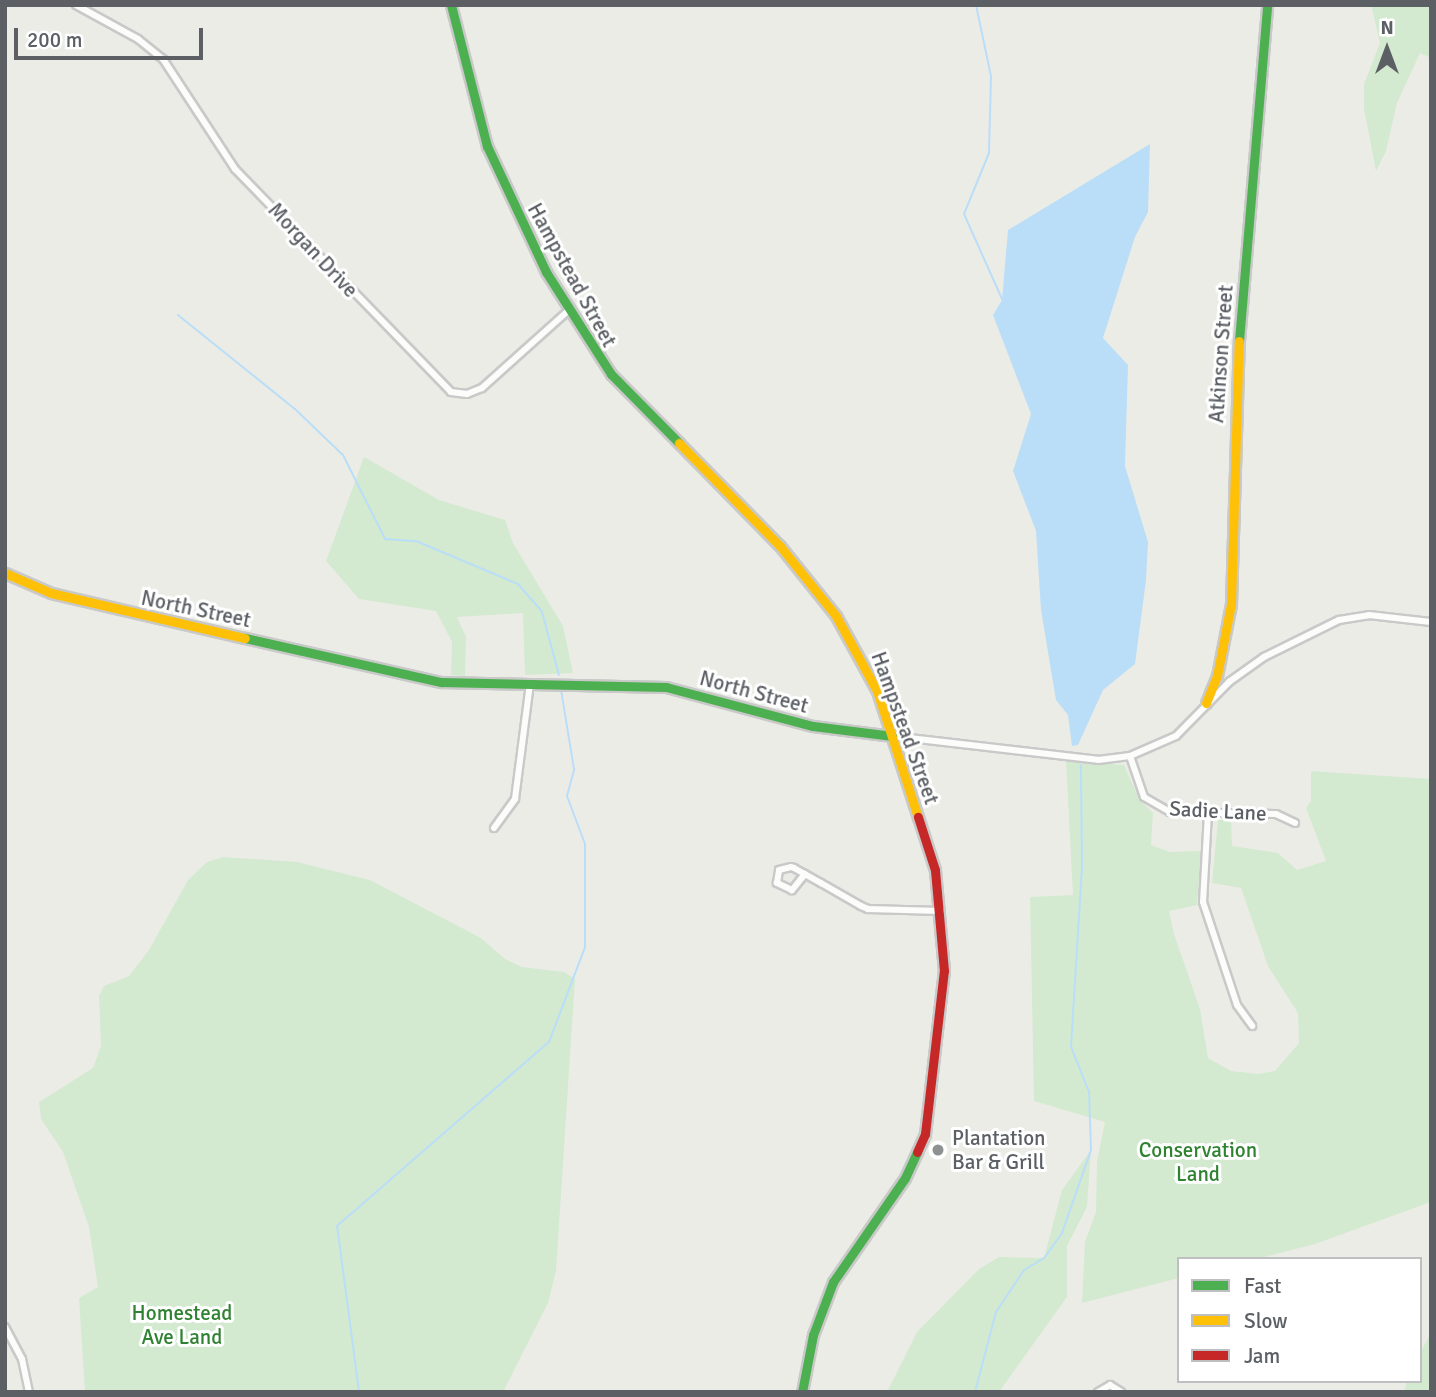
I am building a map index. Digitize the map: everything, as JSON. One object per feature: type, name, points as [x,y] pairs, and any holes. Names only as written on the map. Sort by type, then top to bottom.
[{"type":"street","name":"Morgan Drive","points":[[76,5],[138,39],[163,59],[235,169],[452,392],[467,394],[482,388],[569,310]]},
{"type":"street","name":"Hampstead Street","points":[[451,5],[463,66],[496,172],[569,310],[611,374],[780,546],[836,615],[874,684],[935,870],[941,911],[941,1016],[925,1134],[905,1178],[833,1283],[813,1335],[802,1392]]},
{"type":"street","name":"Atkinson Street","points":[[1206,703],[1217,676],[1231,604],[1238,356],[1267,5]]},
{"type":"street","name":"North Street","points":[[5,573],[33,586],[113,609],[427,680],[468,685],[530,683],[666,687],[813,726],[1098,760],[1130,757],[1176,736],[1206,703],[1264,657],[1339,621],[1369,615],[1431,622]]},
{"type":"street","points":[[494,828],[511,811],[515,799],[530,683]]},
{"type":"street","name":"Sadie Lane","points":[[1130,757],[1138,786],[1153,805],[1170,812],[1276,814],[1295,824]]},
{"type":"street","points":[[1208,813],[1203,902],[1237,1004],[1252,1026]]},
{"type":"street","points":[[805,874],[792,890],[777,883],[778,873],[786,866],[805,874],[868,909],[941,911]]},
{"type":"street","points":[[5,1327],[22,1359],[29,1392]]},
{"type":"street","points":[[1098,1392],[1110,1385],[1121,1392]]},
{"type":"green space","points":[[1371,5],[1431,5],[1431,58],[1420,53],[1397,103],[1386,151],[1376,171],[1364,109],[1364,84],[1380,43]]},
{"type":"green space","points":[[364,457],[439,500],[505,520],[513,543],[563,626],[573,673],[525,675],[523,613],[457,617],[466,637],[465,676],[451,675],[452,642],[436,611],[359,599],[326,561]]},
{"type":"green space","name":"Conservation Land","points":[[1066,761],[1124,765],[1139,799],[1153,813],[1151,845],[1170,852],[1201,851],[1197,905],[1169,911],[1174,934],[1200,1009],[1208,1058],[1231,1071],[1259,1074],[1275,1071],[1299,1043],[1298,1013],[1268,966],[1241,888],[1212,883],[1218,820],[1231,819],[1232,846],[1278,853],[1297,870],[1326,861],[1306,808],[1311,801],[1311,771],[1431,779],[1431,1202],[1315,1244],[1264,1257],[1177,1257],[1177,1279],[1082,1303],[1085,1242],[1096,1212],[1097,1161],[1105,1122],[1034,1101],[1030,897],[1073,895]]},
{"type":"green space","name":"Homestead Ave Land","points":[[223,857],[297,862],[370,880],[481,938],[505,959],[522,967],[564,972],[575,979],[556,1271],[548,1303],[503,1392],[85,1392],[79,1298],[98,1287],[89,1227],[63,1152],[41,1119],[39,1102],[93,1068],[101,1046],[99,996],[104,986],[129,976],[149,950],[188,880],[207,862]]},
{"type":"green space","points":[[1091,1150],[1087,1207],[1067,1246],[1067,1297],[999,1392],[887,1392],[917,1332],[979,1269],[999,1257],[1044,1258],[1062,1190]]},
{"type":"green space","points":[[1431,1333],[1431,1392],[1404,1392],[1406,1383],[1422,1383],[1422,1349]]},
{"type":"water","points":[[1150,144],[1148,212],[1135,237],[1103,338],[1128,365],[1125,466],[1148,542],[1146,580],[1135,664],[1103,690],[1078,745],[1072,746],[1068,715],[1056,700],[1041,610],[1036,531],[1013,471],[1031,414],[993,315],[1002,300],[1008,230]]},
{"type":"waterway","points":[[976,5],[991,76],[989,153],[964,214],[1003,301]]},
{"type":"waterway","points":[[178,315],[295,409],[343,455],[385,539],[416,541],[518,584],[542,612],[559,675]]},
{"type":"waterway","points":[[359,1392],[337,1226],[549,1042],[585,947],[585,844],[567,796],[574,769],[561,690]]},
{"type":"waterway","points":[[975,1392],[996,1312],[1024,1270],[1044,1258],[1062,1233],[1091,1150],[1089,1092],[1071,1047],[1082,869],[1081,765]]},
{"type":"traffic: fast","points":[[451,5],[487,146],[546,272],[611,374],[679,443]]},
{"type":"traffic: fast","points":[[1239,341],[1267,5]]},
{"type":"traffic: fast","points":[[245,638],[441,682],[666,687],[813,726],[892,736]]},
{"type":"traffic: fast","points":[[802,1392],[813,1335],[833,1282],[905,1178],[917,1152]]},
{"type":"traffic: slow","points":[[1206,703],[1217,676],[1231,604],[1239,341]]},
{"type":"traffic: slow","points":[[679,443],[780,546],[836,616],[877,691],[918,817]]},
{"type":"traffic: slow","points":[[5,573],[51,593],[245,638]]},
{"type":"traffic: jam","points":[[917,1152],[925,1134],[944,971],[935,870],[918,817]]},
{"type":"place","name":"Plantation Bar & Grill","points":[[938,1150]]}]
